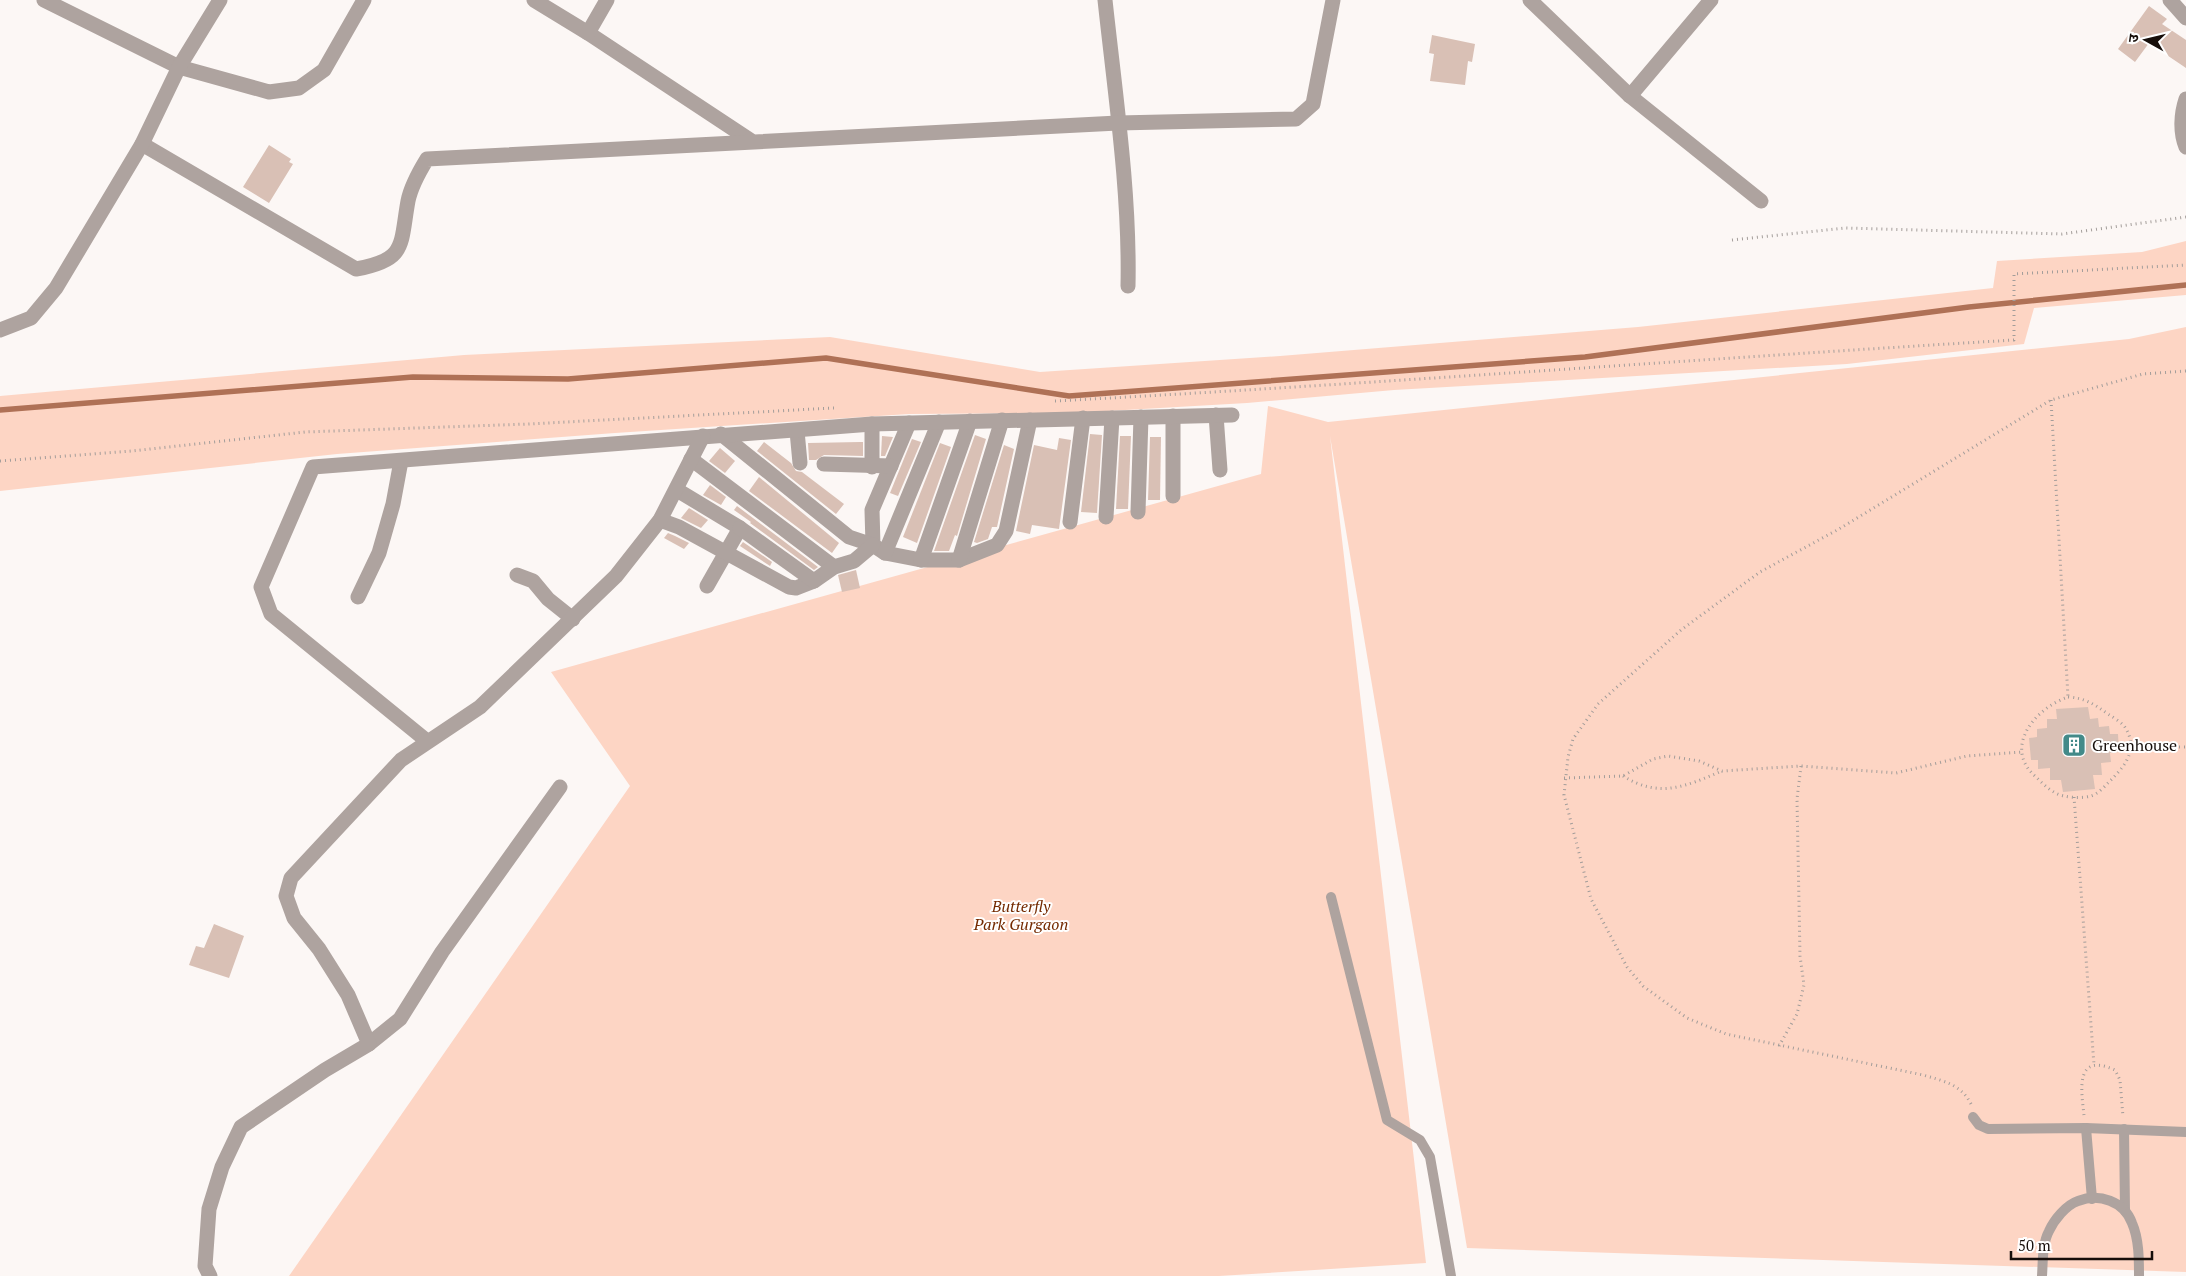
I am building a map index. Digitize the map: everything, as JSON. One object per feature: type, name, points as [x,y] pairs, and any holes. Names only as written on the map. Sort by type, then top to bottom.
[{"type":"street","points":[[44,0],[179,67],[269,92],[299,88],[324,70],[364,0]]},
{"type":"street","points":[[0,330],[31,318],[56,288],[142,144],[179,67],[220,0]]},
{"type":"street","points":[[534,0],[588,33],[750,140]]},
{"type":"street","points":[[588,33],[607,0]]},
{"type":"street","points":[[1105,0],[1118,123],[1129,261],[1128,286]]},
{"type":"street","points":[[142,144],[356,269],[377,265],[399,251],[405,230],[408,200],[416,177],[427,159],[750,140],[1118,123],[1296,119],[1313,104],[1333,0]]},
{"type":"street","points":[[1530,0],[1630,96],[1761,201]]},
{"type":"street","points":[[1630,96],[1711,0]]},
{"type":"street","points":[[2170,0],[2186,18]]},
{"type":"street","points":[[2186,99],[2182,110],[2183,138],[2186,147]]},
{"type":"street","points":[[427,741],[271,614],[261,587],[313,467],[721,434],[797,431],[872,424],[1232,414]]},
{"type":"street","points":[[1216,415],[1220,470]]},
{"type":"street","points":[[1173,416],[1173,496]]},
{"type":"street","points":[[1138,512],[1141,417]]},
{"type":"street","points":[[1070,522],[1083,418]]},
{"type":"street","points":[[1106,517],[1112,418]]},
{"type":"street","points":[[959,560],[1002,420]]},
{"type":"street","points":[[721,434],[850,537],[879,549],[921,560],[959,560],[997,545],[1006,531],[1030,420]]},
{"type":"street","points":[[921,560],[970,421]]},
{"type":"street","points":[[660,520],[679,527],[725,554],[789,587],[796,588],[814,581],[834,567],[854,561],[879,549],[939,422]]},
{"type":"street","points":[[879,549],[872,510],[910,423]]},
{"type":"street","points":[[872,424],[872,467]]},
{"type":"street","points":[[797,431],[800,463]]},
{"type":"street","points":[[369,1044],[348,995],[319,949],[294,918],[286,896],[290,878],[401,760],[480,707],[616,576],[660,520],[703,436]]},
{"type":"street","points":[[691,458],[834,567]]},
{"type":"street","points":[[358,597],[379,553],[393,504],[401,461]]},
{"type":"street","points":[[824,464],[872,467],[891,466]]},
{"type":"street","points":[[676,490],[740,528],[814,581]]},
{"type":"street","points":[[707,586],[740,528]]},
{"type":"street","points":[[517,575],[533,581],[548,599],[573,619]]},
{"type":"street","points":[[210,1276],[205,1266],[209,1209],[222,1167],[241,1126],[325,1070],[369,1044],[400,1019],[442,952],[560,787]]},
{"type":"lane","points":[[1331,897],[1388,1120],[1420,1140],[1430,1157],[1451,1276]]},
{"type":"lane","points":[[1973,1117],[1979,1125],[1988,1129],[2086,1128],[2186,1132]]},
{"type":"lane","points":[[2086,1128],[2092,1199]]},
{"type":"lane","points":[[2124,1129],[2125,1211]]},
{"type":"lane","points":[[2042,1276],[2045,1240],[2049,1230],[2068,1206],[2077,1201],[2092,1199],[2118,1203],[2125,1211],[2132,1223],[2139,1257],[2139,1276]]},
{"type":"path","points":[[1732,240],[1844,228],[2062,234],[2186,217]]},
{"type":"path","points":[[1051,401],[1241,391],[1591,366],[2014,340],[2014,274],[2186,265]]},
{"type":"path","points":[[1973,1117],[1971,1103],[1963,1090],[1953,1084],[1923,1075],[1726,1034],[1686,1018],[1643,986],[1627,967],[1591,899],[1564,795],[1564,778],[1573,739],[1598,704],[1682,630],[1760,572],[1839,530],[2051,400],[2142,374],[2186,371]]},
{"type":"path","points":[[2051,400],[2068,697]]},
{"type":"path","points":[[0,461],[132,451],[305,432],[528,424],[843,408]]},
{"type":"path","points":[[2068,697],[2084,698],[2092,702],[2125,726],[2128,734],[2129,746],[2126,765],[2099,792],[2091,796],[2064,796],[2052,791],[2028,770],[2024,764],[2022,739],[2026,731],[2046,708],[2068,697]]},
{"type":"path","points":[[2129,746],[2186,748]]},
{"type":"path","points":[[1623,776],[1647,788],[1667,789],[1691,784],[1722,771],[1767,770],[1801,766],[1896,773],[1967,756],[2022,752]]},
{"type":"path","points":[[1564,778],[1623,776],[1653,759],[1668,756],[1699,761],[1722,771]]},
{"type":"path","points":[[1779,1046],[1797,1014],[1804,985],[1800,956],[1797,799],[1801,766]]},
{"type":"path","points":[[2074,797],[2094,1065]]},
{"type":"path","points":[[2082,1098],[2082,1075],[2087,1068],[2094,1065],[2105,1065],[2115,1070],[2118,1075],[2124,1129]]},
{"type":"green space","points":[[2186,241],[2186,295],[2034,308],[2024,344],[1847,364],[1394,390],[1247,403],[1073,413],[909,414],[615,433],[337,454],[0,491],[0,396],[464,355],[830,337],[1040,372],[1280,356],[1638,327],[1993,288],[1997,261],[2142,252]]},
{"type":"green space","name":"Butterfly Park Gurgaon","points":[[2186,327],[2186,1272],[1467,1248],[1330,436],[1426,1263],[1219,1276],[289,1276],[630,786],[551,672],[1261,474],[1268,406],[1328,422],[2129,339]]},
{"type":"building","points":[[2149,6],[2167,19],[2162,24],[2186,40],[2186,68],[2149,43],[2135,62],[2118,49]]},
{"type":"building","points":[[1432,35],[1475,44],[1472,62],[1468,61],[1465,85],[1430,81],[1434,54],[1429,53]]},
{"type":"building","points":[[269,145],[291,159],[289,162],[293,164],[269,203],[243,187]]},
{"type":"building","points":[[1090,434],[1102,435],[1097,513],[1081,512]]},
{"type":"building","points":[[975,435],[986,439],[957,536],[955,535],[949,551],[934,551]]},
{"type":"building","points":[[882,436],[893,437],[885,456],[881,456]]},
{"type":"building","points":[[1120,436],[1131,436],[1128,509],[1116,509]]},
{"type":"building","points":[[1150,437],[1161,437],[1160,500],[1148,500]]},
{"type":"building","points":[[1059,438],[1071,440],[1059,529],[1032,525],[1030,534],[1016,531],[1034,445],[1057,450]]},
{"type":"building","points":[[912,439],[921,442],[898,496],[890,493]]},
{"type":"building","points":[[764,442],[791,463],[796,471],[802,472],[844,504],[836,514],[757,451]]},
{"type":"building","points":[[863,442],[863,456],[824,455],[816,460],[809,460],[808,443]]},
{"type":"building","points":[[940,443],[951,447],[917,543],[903,537]]},
{"type":"building","points":[[1004,445],[1014,449],[997,527],[992,527],[988,539],[977,543],[974,542]]},
{"type":"building","points":[[720,448],[735,461],[725,473],[709,461]]},
{"type":"building","points":[[759,477],[839,543],[832,553],[749,491]]},
{"type":"building","points":[[710,485],[726,497],[721,505],[703,495]]},
{"type":"building","points":[[737,506],[818,567],[814,570],[750,523],[734,510]]},
{"type":"building","points":[[689,508],[708,520],[701,528],[681,518]]},
{"type":"building","points":[[668,533],[689,543],[684,549],[664,538]]},
{"type":"building","points":[[743,542],[772,562],[770,566],[740,546]]},
{"type":"building","points":[[856,570],[860,588],[842,592],[838,575]]},
{"type":"building","name":"Greenhouse","points":[[2088,707],[2090,719],[2098,718],[2099,727],[2109,726],[2110,734],[2118,734],[2119,752],[2110,753],[2111,762],[2101,763],[2102,775],[2093,775],[2095,789],[2063,792],[2061,780],[2050,780],[2050,768],[2038,769],[2038,760],[2031,760],[2029,738],[2037,737],[2037,729],[2047,728],[2047,719],[2057,719],[2056,709]]},
{"type":"building","points":[[214,924],[244,936],[229,978],[189,965],[196,946],[204,948]]},
{"type":"waterway","points":[[0,410],[413,377],[568,379],[826,358],[1069,396],[1585,357],[1969,307],[2186,285]]},
{"type":"place","name":"Greenhouse","points":[[2074,745]]}]
